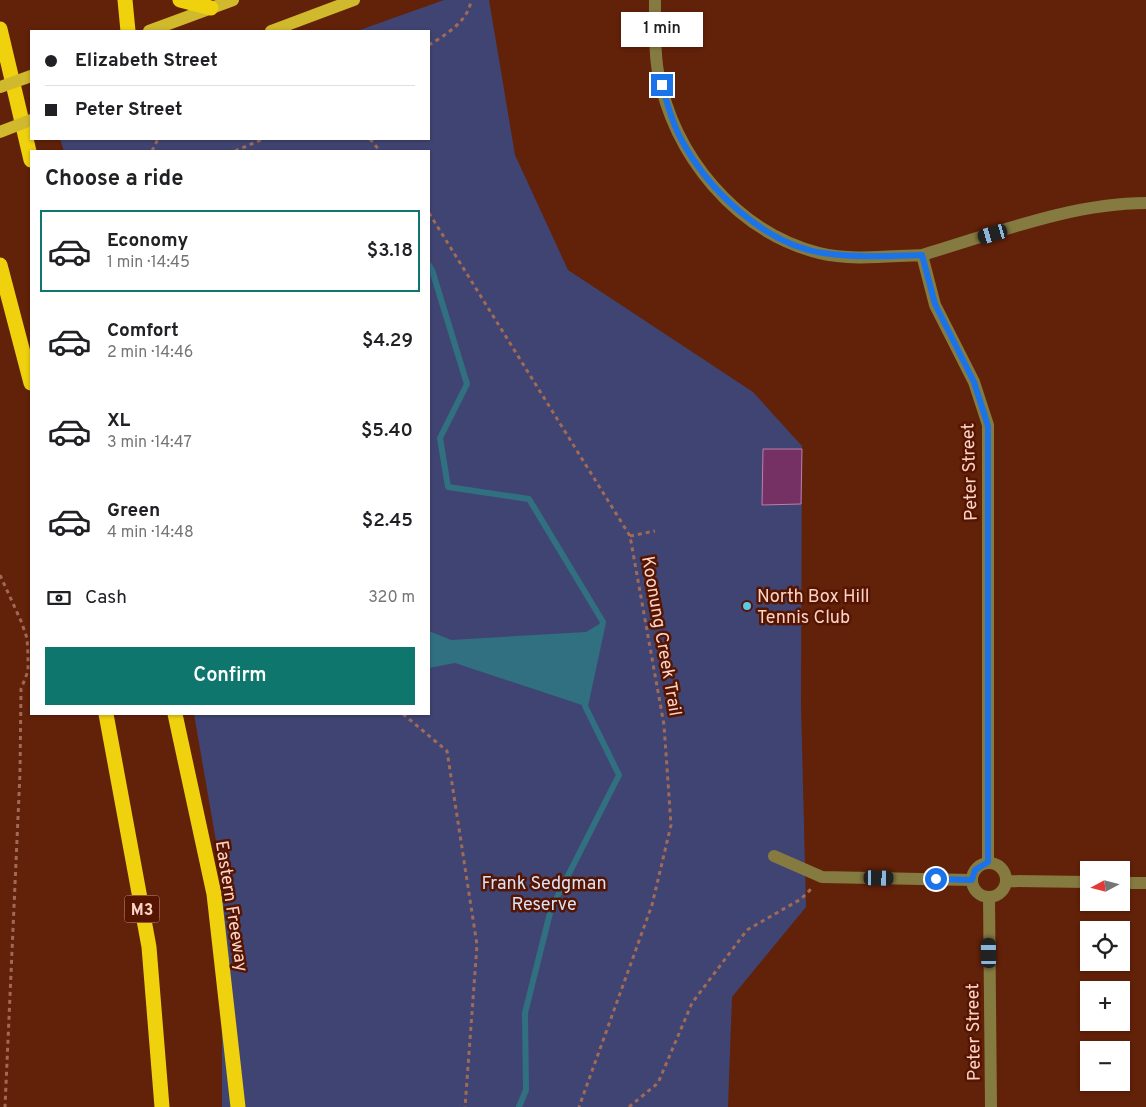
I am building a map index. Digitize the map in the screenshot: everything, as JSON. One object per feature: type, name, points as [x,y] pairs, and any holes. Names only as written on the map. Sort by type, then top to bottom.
[{"type":"highway","points":[[125,0],[128,30]]},
{"type":"highway","points":[[180,0],[211,8]]},
{"type":"highway","points":[[0,29],[30,156]]},
{"type":"highway","points":[[0,265],[30,379]]},
{"type":"highway","name":"M3","points":[[106,715],[149,947],[162,1107]]},
{"type":"highway","name":"Eastern Freeway","points":[[175,715],[214,894],[238,1107]]},
{"type":"main road","points":[[152,30],[234,0]]},
{"type":"main road","points":[[274,30],[354,0]]},
{"type":"main road","points":[[0,87],[30,76]]},
{"type":"main road","points":[[0,132],[30,120]]},
{"type":"street","points":[[655,0],[658,72],[665,98],[680,138],[696,165],[716,192],[767,230],[794,244],[821,253],[864,258],[922,255],[1082,208],[1113,203],[1146,203]]},
{"type":"street","name":"Peter Street","points":[[922,255],[935,304],[974,382],[988,426],[988,862]]},
{"type":"street","points":[[774,856],[822,877],[972,880]]},
{"type":"street","points":[[988,862],[994,863],[1003,869],[1006,880],[999,894],[989,897],[979,894],[972,880],[975,870],[988,862]]},
{"type":"street","points":[[1006,880],[1080,882]]},
{"type":"street","points":[[1130,883],[1146,883]]},
{"type":"street","name":"Peter Street","points":[[989,897],[991,1107]]},
{"type":"path","points":[[430,44],[455,27],[465,14],[471,0]]},
{"type":"path","points":[[237,150],[261,140]]},
{"type":"path","points":[[371,140],[379,150]]},
{"type":"path","name":"Koonung Creek Trail","points":[[430,215],[630,536],[664,725],[671,825],[652,905],[579,1107]]},
{"type":"path","points":[[630,536],[655,531]]},
{"type":"path","points":[[0,576],[21,621],[28,654],[28,671],[21,689],[20,773],[6,1107]]},
{"type":"path","points":[[403,715],[447,751],[477,945],[465,1107]]},
{"type":"path","points":[[629,1107],[658,1083],[692,1003],[747,930],[801,898],[822,877]]},
{"type":"green space","name":"Frank Sedgman Reserve","points":[[444,0],[489,0],[515,155],[568,270],[753,392],[802,446],[801,705],[806,907],[732,997],[728,1107],[222,1107],[222,876],[194,715],[430,715],[430,150],[64,150],[60,140],[430,140],[430,30],[360,30]]},
{"type":"shaded area","points":[[603,622],[585,706],[455,663],[430,668],[430,631],[451,640],[586,632]]},
{"type":"building","points":[[763,449],[802,449],[801,504],[762,505]]},
{"type":"waterway","points":[[430,267],[467,384],[440,438],[448,487],[529,499],[603,622],[585,706],[619,775],[551,909],[525,1013],[526,1090],[519,1107]]},
{"type":"place","name":"North Box Hill Tennis Club","points":[[747,606]]},
{"type":"route","points":[[662,85],[680,138],[696,165],[716,192],[767,230],[794,244],[821,253],[864,258],[922,255],[935,304],[974,382],[988,426],[988,862],[978,866],[972,875],[972,880],[936,879]]}]
